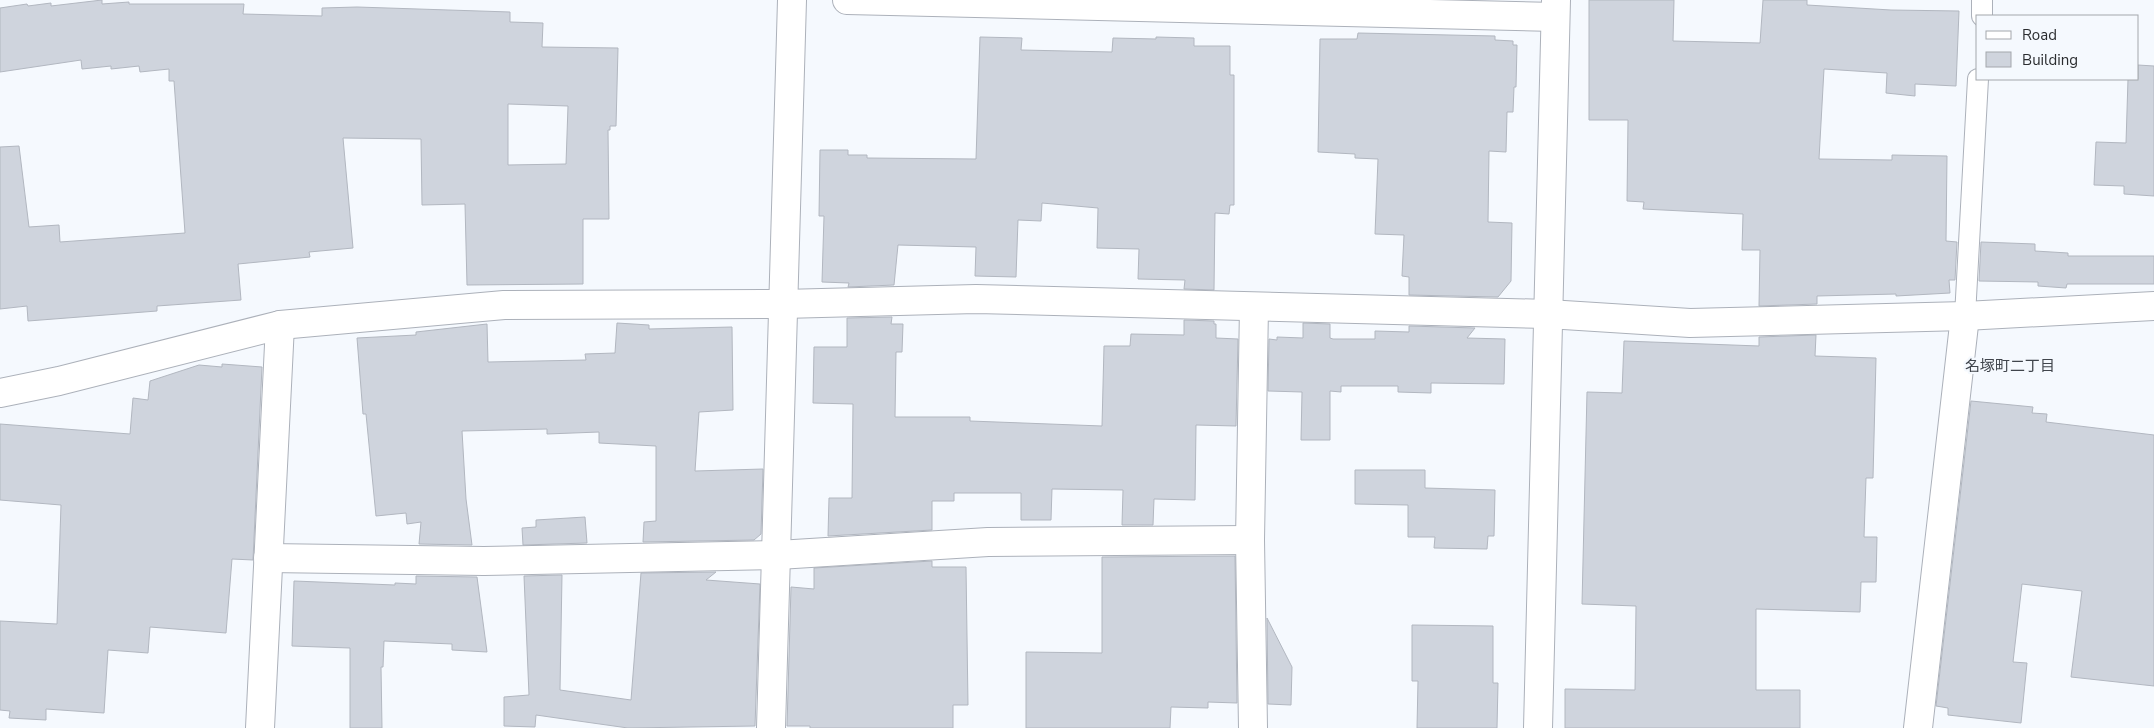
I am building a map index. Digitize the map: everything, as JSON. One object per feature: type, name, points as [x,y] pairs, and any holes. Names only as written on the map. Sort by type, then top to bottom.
[{"type":"street","points":[[772,728],[792,0]]},
{"type":"street","points":[[847,0],[1556,9],[1538,728]]},
{"type":"street","points":[[0,393],[59,381],[280,326],[504,305],[783,304],[976,299],[1548,314],[1690,323],[1965,316],[2154,306]]},
{"type":"street","points":[[1253,728],[1250,540],[1254,307]]},
{"type":"street","points":[[1918,728],[1965,316]]},
{"type":"street","points":[[260,728],[280,326]]},
{"type":"street","points":[[268,558],[484,560],[778,555],[988,542],[1250,540]]},
{"type":"lane","points":[[1982,0],[1982,15]]},
{"type":"lane","points":[[1965,316],[1978,80]]},
{"type":"building","points":[[102,0],[102,4],[129,2],[129,4],[244,4],[243,14],[322,16],[322,8],[357,7],[510,12],[510,22],[543,23],[542,47],[618,48],[616,126],[610,126],[610,130],[608,130],[609,219],[583,219],[583,284],[467,285],[465,204],[422,205],[421,139],[343,138],[353,248],[309,252],[310,257],[238,264],[241,300],[157,306],[157,311],[28,321],[27,306],[0,309],[0,147],[19,146],[29,227],[59,225],[60,242],[185,233],[174,81],[169,81],[169,69],[140,72],[139,66],[111,69],[111,66],[82,69],[81,60],[0,72],[0,8],[51,3],[51,6]],"holes":[[[508,104],[568,106],[566,164],[508,165]]]},
{"type":"building","points":[[1589,0],[1674,0],[1673,41],[1760,43],[1763,0],[1807,0],[1807,5],[1891,10],[1959,11],[1956,86],[1915,84],[1915,96],[1886,93],[1887,73],[1824,69],[1819,159],[1892,160],[1892,155],[1947,156],[1946,241],[1957,242],[1955,280],[1949,280],[1950,293],[1896,296],[1896,294],[1817,296],[1817,304],[1759,306],[1760,250],[1742,250],[1743,214],[1643,209],[1644,202],[1627,201],[1628,120],[1589,120]]},
{"type":"building","points":[[1358,33],[1495,36],[1495,40],[1513,41],[1513,45],[1517,45],[1516,87],[1514,87],[1513,112],[1507,112],[1506,152],[1489,151],[1488,222],[1512,223],[1511,281],[1498,297],[1409,295],[1409,277],[1402,276],[1404,235],[1375,234],[1378,159],[1355,158],[1355,154],[1318,152],[1320,39],[1357,39]]},
{"type":"building","points":[[980,37],[1022,38],[1021,50],[1112,52],[1113,38],[1156,39],[1156,37],[1194,38],[1194,46],[1230,46],[1230,75],[1234,75],[1234,205],[1230,205],[1229,214],[1215,213],[1214,290],[1184,289],[1185,280],[1138,279],[1139,249],[1097,248],[1098,208],[1042,203],[1041,221],[1018,220],[1016,277],[975,276],[976,247],[898,245],[894,285],[848,287],[849,283],[822,282],[824,216],[819,216],[820,150],[848,150],[848,155],[867,155],[867,158],[976,159]]},
{"type":"building","points":[[2139,65],[2154,66],[2154,196],[2124,194],[2124,186],[2094,185],[2096,142],[2126,143],[2128,80],[2139,80]]},
{"type":"building","points":[[1981,242],[2035,244],[2035,251],[2068,253],[2068,256],[2154,256],[2154,284],[2067,284],[2066,288],[2038,286],[2038,282],[1979,281]]},
{"type":"building","points":[[892,317],[891,324],[903,324],[902,352],[896,352],[895,417],[970,417],[970,421],[1102,426],[1104,346],[1130,346],[1131,334],[1184,335],[1184,320],[1214,321],[1214,324],[1216,324],[1216,338],[1238,339],[1236,426],[1196,425],[1195,500],[1154,499],[1153,525],[1122,525],[1123,490],[1052,489],[1051,520],[1021,520],[1021,493],[954,493],[954,501],[932,501],[932,530],[828,536],[829,498],[852,498],[853,404],[813,403],[814,347],[847,347],[847,318]]},
{"type":"building","points":[[617,323],[649,325],[649,329],[732,327],[733,410],[699,412],[695,471],[763,469],[761,534],[754,540],[643,542],[644,522],[656,521],[656,446],[599,443],[599,432],[547,434],[547,429],[462,431],[466,499],[472,545],[419,544],[421,522],[407,524],[406,513],[376,516],[366,414],[363,414],[357,338],[416,335],[416,332],[487,324],[488,362],[586,360],[585,354],[615,353]]},
{"type":"building","points":[[1303,323],[1330,324],[1330,338],[1333,339],[1375,339],[1375,331],[1409,332],[1409,326],[1475,328],[1467,338],[1505,339],[1504,384],[1431,383],[1431,393],[1398,392],[1398,386],[1341,386],[1341,392],[1330,391],[1330,440],[1301,440],[1302,392],[1268,391],[1269,339],[1277,340],[1277,337],[1303,338]]},
{"type":"building","points":[[1816,335],[1815,356],[1876,358],[1873,478],[1866,478],[1864,537],[1877,537],[1876,582],[1861,582],[1860,612],[1756,609],[1756,690],[1800,690],[1800,728],[1565,728],[1565,689],[1635,690],[1636,606],[1582,604],[1587,392],[1622,393],[1624,341],[1759,346],[1759,337]]},
{"type":"building","points":[[222,364],[262,367],[253,560],[232,559],[226,633],[150,627],[148,653],[108,650],[104,713],[46,709],[46,720],[9,718],[10,711],[0,710],[0,621],[57,624],[61,505],[0,500],[0,424],[130,434],[133,398],[148,400],[150,381],[199,365],[222,367]]},
{"type":"building","points":[[1971,401],[2033,407],[2032,413],[2047,414],[2046,422],[2154,435],[2154,686],[2071,677],[2082,591],[2022,584],[2013,662],[2027,663],[2021,723],[1948,715],[1948,708],[1936,706]]},
{"type":"building","points":[[1355,470],[1425,470],[1425,488],[1495,490],[1494,536],[1488,536],[1487,549],[1434,548],[1435,537],[1408,537],[1408,505],[1355,504]]},
{"type":"building","points":[[585,517],[587,543],[523,545],[522,528],[536,527],[536,520]]},
{"type":"building","points":[[1235,556],[1237,703],[1208,702],[1208,708],[1171,707],[1170,728],[1026,728],[1026,652],[1102,653],[1102,557]]},
{"type":"building","points":[[932,561],[932,567],[966,567],[968,705],[953,705],[953,728],[810,728],[810,726],[787,726],[791,587],[814,589],[814,568]]},
{"type":"building","points":[[716,572],[706,580],[760,584],[755,726],[628,728],[536,715],[535,727],[504,726],[504,697],[529,695],[524,576],[562,575],[560,690],[631,700],[641,573]]},
{"type":"building","points":[[416,576],[477,577],[487,652],[452,650],[452,644],[384,641],[383,667],[381,667],[382,728],[350,728],[350,648],[292,646],[294,581],[395,585],[395,583],[416,584]]},
{"type":"building","points":[[1267,618],[1292,667],[1291,705],[1268,704]]},
{"type":"building","points":[[1412,625],[1493,626],[1493,683],[1498,683],[1497,728],[1417,728],[1418,681],[1412,681]]},
{"type":"district","name":"名塚町二丁目","points":[[2010,366]]}]
